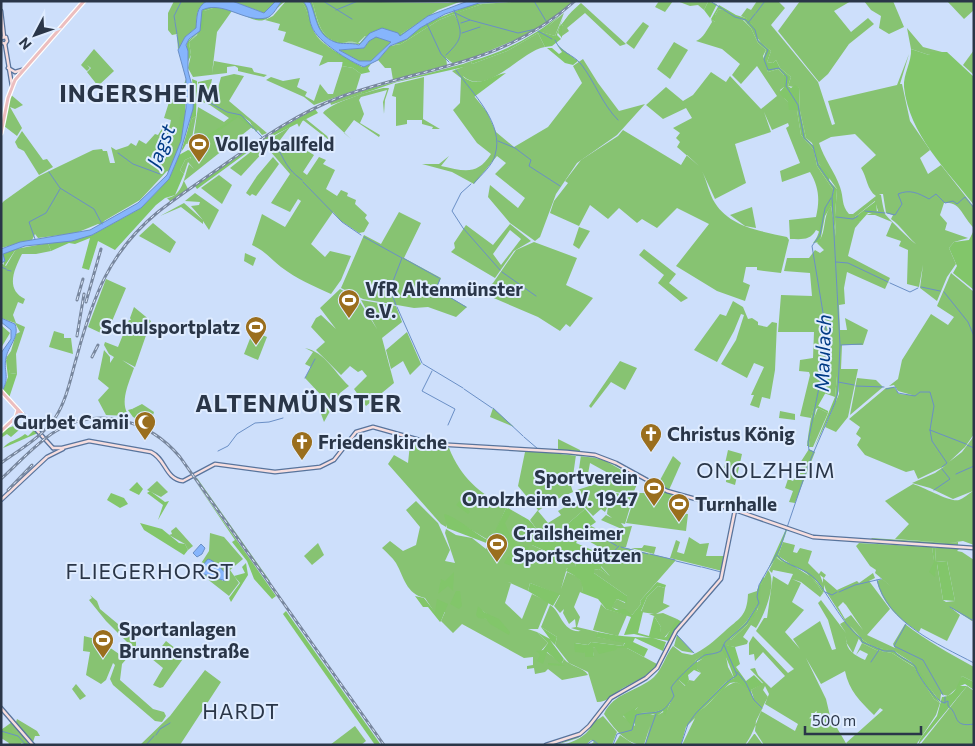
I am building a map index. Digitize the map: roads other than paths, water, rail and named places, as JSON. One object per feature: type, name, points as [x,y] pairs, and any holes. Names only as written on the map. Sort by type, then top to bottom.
[{"type":"main road","points":[[1,133],[12,86],[16,79],[84,1]]},
{"type":"main road","points":[[1,11],[3,40],[12,86]]},
{"type":"main road","points":[[8,70],[15,72],[22,70]]},
{"type":"main road","points":[[8,70],[16,79]]},
{"type":"main road","points":[[1,391],[53,448],[61,450]]},
{"type":"main road","points":[[15,419],[18,410]]},
{"type":"main road","points":[[1,431],[22,414]]},
{"type":"main road","points":[[53,448],[96,442],[151,452],[157,455],[173,478],[183,481],[215,464],[275,472],[320,467],[334,460],[356,432],[369,427],[434,444],[583,453],[602,457],[669,492],[735,510],[813,537],[974,548]]},
{"type":"main road","points":[[1,500],[49,456],[76,444]]},
{"type":"main road","points":[[49,456],[53,448]]},
{"type":"main road","points":[[546,745],[580,734],[589,726],[611,698],[655,671],[663,660],[676,630],[721,579],[735,510]]},
{"type":"main road","points":[[1,708],[33,745]]},
{"type":"water","points":[[207,1],[232,1],[264,13],[276,1],[282,1],[269,17],[258,19],[226,9],[210,8],[202,10],[200,31],[189,39],[186,45],[188,51],[188,71],[194,93],[193,109],[180,153],[169,179],[141,208],[92,235],[72,241],[25,246],[3,254],[5,261],[1,263],[1,249],[20,242],[90,230],[138,203],[167,175],[181,141],[186,108],[186,79],[178,50],[185,37],[196,28],[199,9]]},
{"type":"water","points":[[303,1],[310,2],[318,25],[329,39],[338,43],[359,45],[370,33],[382,28],[398,33],[400,36],[428,16],[468,1],[515,1],[479,3],[445,14],[420,28],[407,39],[390,46],[378,60],[364,67],[343,56],[315,33]],"holes":[[[376,37],[391,42],[371,61],[359,61],[339,50],[364,48],[369,41]]]},
{"type":"water","points":[[1,318],[15,324],[16,333],[6,358],[6,382],[1,393],[1,353],[11,339],[11,330],[1,322]]},
{"type":"water","points":[[201,544],[205,548],[202,554],[197,557],[193,553]]},
{"type":"water","points":[[208,559],[224,572],[228,577],[226,581],[203,574],[202,566]]},
{"type":"waterway","points":[[323,1],[352,19]]},
{"type":"waterway","points":[[336,10],[358,1]]},
{"type":"waterway","points":[[534,1],[546,21]]},
{"type":"waterway","name":"Maulach","points":[[613,745],[617,734],[632,730],[636,715],[658,712],[666,708],[674,696],[671,688],[681,675],[705,655],[721,651],[725,642],[746,624],[759,603],[757,597],[759,585],[780,548],[809,463],[835,403],[838,391],[840,345],[832,197],[834,188],[818,165],[813,146],[804,138],[798,105],[786,86],[787,77],[779,68],[768,70],[764,59],[768,50],[758,41],[755,30],[746,20],[735,17],[710,1]]},
{"type":"waterway","points":[[756,13],[765,1]]},
{"type":"waterway","points":[[175,21],[174,16],[181,2]]},
{"type":"waterway","points":[[446,55],[456,44],[460,34],[454,10]]},
{"type":"waterway","points":[[455,13],[470,20],[461,23]]},
{"type":"waterway","points":[[748,23],[755,14]]},
{"type":"waterway","points":[[470,20],[518,33],[536,29]]},
{"type":"waterway","points":[[175,22],[177,34]]},
{"type":"waterway","points":[[427,24],[441,54],[449,62]]},
{"type":"waterway","points":[[462,33],[480,27]]},
{"type":"waterway","points":[[538,31],[552,39]]},
{"type":"waterway","points":[[177,35],[179,47]]},
{"type":"waterway","points":[[555,40],[563,51],[581,64],[607,107],[618,120]]},
{"type":"waterway","points":[[456,70],[485,110],[491,121],[497,143],[494,159],[474,183]]},
{"type":"waterway","points":[[199,97],[227,112],[241,115],[262,137]]},
{"type":"waterway","points":[[265,141],[277,148],[290,169],[302,180]]},
{"type":"waterway","points":[[498,141],[515,148],[531,160],[529,166],[560,186]]},
{"type":"waterway","name":"Jagst","points":[[118,153],[133,164],[160,174]]},
{"type":"waterway","points":[[49,172],[60,188],[94,209],[102,224]]},
{"type":"waterway","points":[[303,182],[342,222],[361,235]]},
{"type":"waterway","points":[[471,184],[461,193],[452,211],[463,228],[500,270]]},
{"type":"waterway","points":[[35,239],[29,222],[46,213],[60,189]]},
{"type":"waterway","points":[[887,213],[895,215],[902,204],[898,194],[906,192],[918,193],[929,199],[936,194],[945,203],[953,201],[957,204],[965,197],[974,208]]},
{"type":"waterway","points":[[814,452],[809,450],[808,442],[828,343],[812,246],[820,235],[825,208],[831,198]]},
{"type":"waterway","points":[[865,211],[885,213]]},
{"type":"waterway","points":[[836,217],[853,219],[858,216]]},
{"type":"waterway","points":[[364,237],[402,258],[390,289],[396,305]]},
{"type":"waterway","points":[[403,258],[439,278]]},
{"type":"waterway","points":[[836,262],[848,263],[888,282]]},
{"type":"waterway","points":[[1,267],[6,269]]},
{"type":"waterway","points":[[7,270],[11,271]]},
{"type":"waterway","points":[[502,272],[536,296]]},
{"type":"waterway","points":[[440,279],[436,289],[466,307]]},
{"type":"waterway","points":[[890,283],[910,292],[918,288]]},
{"type":"waterway","points":[[921,287],[940,291]]},
{"type":"waterway","points":[[944,292],[968,322],[974,336]]},
{"type":"waterway","points":[[397,307],[422,363]]},
{"type":"waterway","points":[[841,345],[862,344]]},
{"type":"waterway","points":[[305,378],[315,359]]},
{"type":"waterway","points":[[423,364],[463,388]]},
{"type":"waterway","points":[[432,371],[422,391],[455,409],[448,425]]},
{"type":"waterway","points":[[838,382],[854,385]]},
{"type":"waterway","points":[[856,386],[884,387]]},
{"type":"waterway","points":[[886,389],[895,387],[898,393],[915,396],[920,392],[930,392],[934,406],[930,430]]},
{"type":"waterway","points":[[464,389],[492,408]]},
{"type":"waterway","points":[[493,408],[523,436]]},
{"type":"waterway","points":[[218,451],[228,446],[237,434],[255,423],[283,418]]},
{"type":"waterway","points":[[930,430],[932,441],[947,463],[942,467]]},
{"type":"waterway","points":[[930,430],[966,444]]},
{"type":"waterway","points":[[524,437],[538,449]]},
{"type":"waterway","points":[[967,445],[974,448]]},
{"type":"waterway","points":[[956,474],[974,466]]},
{"type":"waterway","points":[[934,490],[950,479],[942,469]]},
{"type":"waterway","points":[[588,529],[617,546]]},
{"type":"waterway","points":[[603,563],[619,546]]},
{"type":"waterway","points":[[621,547],[648,554]]},
{"type":"waterway","points":[[650,554],[675,560]]},
{"type":"waterway","points":[[777,555],[817,581],[849,627],[861,638],[862,642],[884,651],[894,651],[915,666],[922,681],[933,694],[944,703],[948,701],[948,706],[952,709],[959,722],[967,725],[974,724]]},
{"type":"waterway","points":[[676,561],[701,567]]},
{"type":"waterway","points":[[702,567],[721,572]]},
{"type":"waterway","points":[[839,592],[855,585],[881,579]]},
{"type":"waterway","points":[[877,580],[891,608],[903,620],[930,640],[974,663]]},
{"type":"waterway","points":[[825,592],[832,595],[837,592]]},
{"type":"waterway","points":[[950,607],[974,621]]},
{"type":"waterway","points":[[906,624],[894,646],[923,660],[943,695]]},
{"type":"waterway","points":[[677,635],[694,653]]},
{"type":"waterway","name":"Maulach","points":[[681,745],[688,724],[696,713],[727,682],[737,675],[724,645]]},
{"type":"waterway","points":[[871,662],[879,650]]},
{"type":"waterway","points":[[737,672],[746,683],[754,700],[762,708]]},
{"type":"waterway","points":[[945,697],[945,703]]},
{"type":"waterway","points":[[645,745],[656,714]]},
{"type":"waterway","points":[[156,735],[160,729],[170,723]]},
{"type":"waterway","points":[[1,731],[18,736],[26,745]]},
{"type":"waterway","points":[[146,745],[154,736]]},
{"type":"waterway","points":[[586,745],[593,740],[599,745]]},
{"type":"railway","points":[[1,463],[37,437],[55,418],[66,396],[83,335],[105,277],[127,243],[158,212],[263,138],[294,119],[343,96],[492,51],[520,39],[548,22],[575,1]]},
{"type":"railway","points":[[86,302],[101,249]]},
{"type":"railway","points":[[77,300],[83,279]]},
{"type":"railway","points":[[77,336],[84,294]]},
{"type":"railway","points":[[92,357],[98,345]]},
{"type":"railway","points":[[1,479],[42,441],[72,423],[106,418],[139,426],[154,434],[168,444],[180,457],[384,745]]},
{"type":"railway","points":[[8,490],[32,465]]},
{"type":"place","name":"Volleyballfeld","points":[[199,163]]},
{"type":"place","name":"VfR Altenmünster e.V.","points":[[349,319]]},
{"type":"place","name":"Schulsportplatz","points":[[256,346]]},
{"type":"place","name":"Gurbet Camii","points":[[145,441]]},
{"type":"place","name":"Christus König","points":[[651,453]]},
{"type":"place","name":"Friedenskirche","points":[[302,461]]},
{"type":"place","name":"Sportverein Onolzheim e.V. 1947","points":[[654,507]]},
{"type":"place","name":"Turnhalle","points":[[679,523]]},
{"type":"place","name":"Crailsheimer Sportschützen","points":[[497,563]]},
{"type":"place","name":"Sportanlagen Brunnenstraße","points":[[103,659]]},
{"type":"district","name":"INGERSHEIM","points":[[140,94]]},
{"type":"district","name":"ALTENMÜNSTER","points":[[299,404]]},
{"type":"district","name":"ONOLZHEIM","points":[[766,471]]},
{"type":"district","name":"FLIEGERHORST","points":[[150,572]]},
{"type":"district","name":"HARDT","points":[[241,712]]}]
